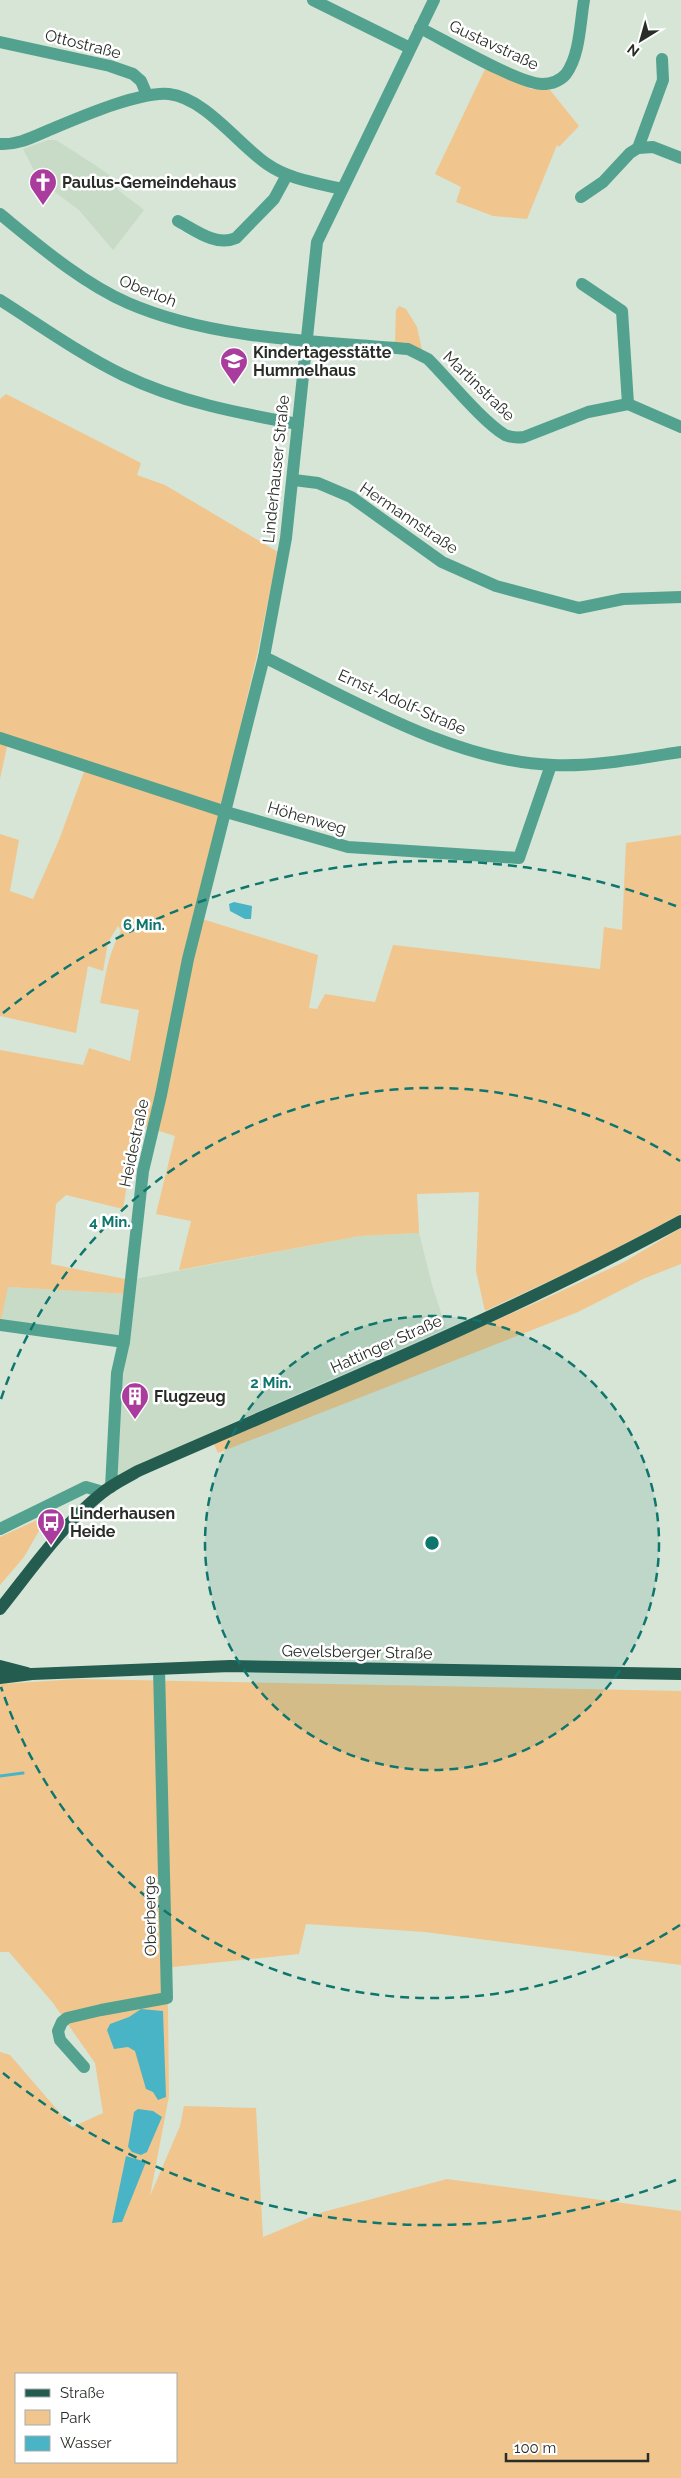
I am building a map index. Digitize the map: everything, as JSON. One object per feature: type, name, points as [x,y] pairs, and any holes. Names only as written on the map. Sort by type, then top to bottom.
[{"type":"main road","name":"Hattinger Straße","points":[[2,1604],[76,1517],[107,1489],[138,1471],[542,1291],[624,1252],[681,1221]]},
{"type":"main road","name":"Gevelsberger Straße","points":[[2,1668],[32,1674],[159,1669],[293,1667],[681,1674]]},
{"type":"street","points":[[313,0],[410,48]]},
{"type":"street","name":"Linderhauser Straße","points":[[226,812],[264,657],[286,538],[294,480],[317,242],[434,0]]},
{"type":"street","name":"Gustavstraße","points":[[420,28],[521,79],[540,84],[549,84],[564,76],[575,56],[584,0]]},
{"type":"street","name":"Ottostraße","points":[[0,42],[110,66],[133,74],[147,95]]},
{"type":"street","points":[[638,148],[662,80],[662,59]]},
{"type":"street","points":[[0,144],[24,141],[147,95],[171,94],[194,104],[268,165],[287,175],[342,189]]},
{"type":"street","points":[[581,197],[603,182],[630,153],[638,148],[653,147],[681,158]]},
{"type":"street","points":[[178,221],[209,237],[228,242],[236,238],[274,199],[287,175]]},
{"type":"street","name":"Oberloh","points":[[0,214],[37,244],[97,286],[127,303],[169,318],[211,327],[307,340]]},
{"type":"street","points":[[582,284],[622,311],[628,404],[681,427]]},
{"type":"street","points":[[0,300],[82,352],[143,384],[207,406],[298,424]]},
{"type":"street","name":"Martinstraße","points":[[307,340],[408,349],[428,359],[491,423],[506,436],[516,438],[588,412],[628,404]]},
{"type":"street","name":"Hermannstraße","points":[[294,480],[318,483],[350,497],[442,562],[496,586],[578,608],[623,599],[681,597]]},
{"type":"street","name":"Ernst-Adolf-Straße","points":[[264,657],[432,737],[487,754],[551,765],[576,765],[681,752]]},
{"type":"street","name":"Höhenweg","points":[[0,738],[226,812],[348,847],[519,858],[551,765]]},
{"type":"street","name":"Heidestraße","points":[[107,1489],[117,1373],[124,1342],[143,1171],[161,1095],[188,960],[226,812]]},
{"type":"street","points":[[0,1325],[124,1342]]},
{"type":"street","points":[[0,1529],[86,1487],[107,1489]]},
{"type":"street","name":"Oberberge","points":[[84,2067],[60,2040],[58,2031],[62,2022],[67,2018],[101,2010],[167,1998],[159,1669]]},
{"type":"shaded area","points":[[48,140],[56,140],[109,175],[118,190],[144,210],[113,250],[79,210],[39,180],[23,149]]},
{"type":"shaded area","points":[[417,1194],[419,1233],[432,1285],[446,1328],[131,1468],[118,1476],[111,1476],[124,1342],[0,1325],[7,1287],[128,1294],[130,1280],[360,1236],[418,1233]]},
{"type":"green space","points":[[486,67],[531,89],[550,90],[579,126],[559,147],[557,145],[527,219],[493,216],[456,202],[461,187],[435,174]]},
{"type":"green space","points":[[399,306],[406,309],[417,327],[422,350],[408,344],[395,342],[396,310]]},
{"type":"green space","points":[[6,394],[141,463],[137,475],[165,485],[278,552],[257,655],[196,917],[318,955],[309,1008],[317,1009],[325,994],[375,1002],[393,945],[600,969],[604,927],[622,930],[626,843],[681,835],[681,1214],[588,1263],[485,1311],[476,1271],[479,1192],[417,1194],[419,1233],[360,1236],[179,1270],[191,1221],[156,1214],[175,1136],[137,1124],[123,1209],[66,1195],[56,1204],[51,1264],[130,1280],[128,1294],[8,1287],[0,1325],[0,1050],[83,1065],[89,1048],[130,1061],[139,1010],[100,1003],[110,957],[121,931],[118,926],[108,942],[103,971],[88,966],[76,1033],[0,1016],[0,834],[19,840],[10,891],[33,899],[59,840],[85,769],[8,742],[0,779],[0,399]]},
{"type":"green space","points":[[681,1228],[681,1264],[643,1279],[578,1312],[218,1453],[214,1444],[542,1300],[624,1262]]},
{"type":"green space","points":[[48,1515],[24,1557],[0,1585],[0,1537]]},
{"type":"green space","points":[[79,1679],[681,1691],[681,1965],[425,1932],[306,1924],[299,1954],[163,1968],[168,2007],[169,2096],[150,2196],[180,2126],[184,2106],[256,2108],[263,2237],[323,2212],[447,2179],[681,2211],[681,2478],[0,2478],[0,2052],[10,2055],[72,2127],[103,2113],[95,2063],[53,2003],[9,1952],[0,1952],[0,1684]]},
{"type":"water","points":[[234,902],[252,906],[251,919],[245,919],[230,911],[229,904]]},
{"type":"water","points":[[141,2009],[163,2011],[166,2097],[158,2100],[153,2092],[146,2089],[135,2051],[128,2047],[114,2049],[107,2030],[110,2024],[129,2017]]},
{"type":"water","points":[[138,2109],[153,2111],[162,2117],[147,2152],[141,2155],[132,2152],[128,2147],[134,2112]]},
{"type":"water","points":[[126,2156],[146,2162],[122,2222],[112,2223]]},
{"type":"waterway","points":[[0,1776],[23,1773]]},
{"type":"place","name":"Paulus-Gemeindehaus","points":[[43,206]]},
{"type":"place","name":"Kindertagesstätte Hummelhaus","points":[[234,385]]},
{"type":"place","name":"Flugzeug","points":[[135,1420]]},
{"type":"place","name":"Linderhausen Heide","points":[[51,1546]]}]
